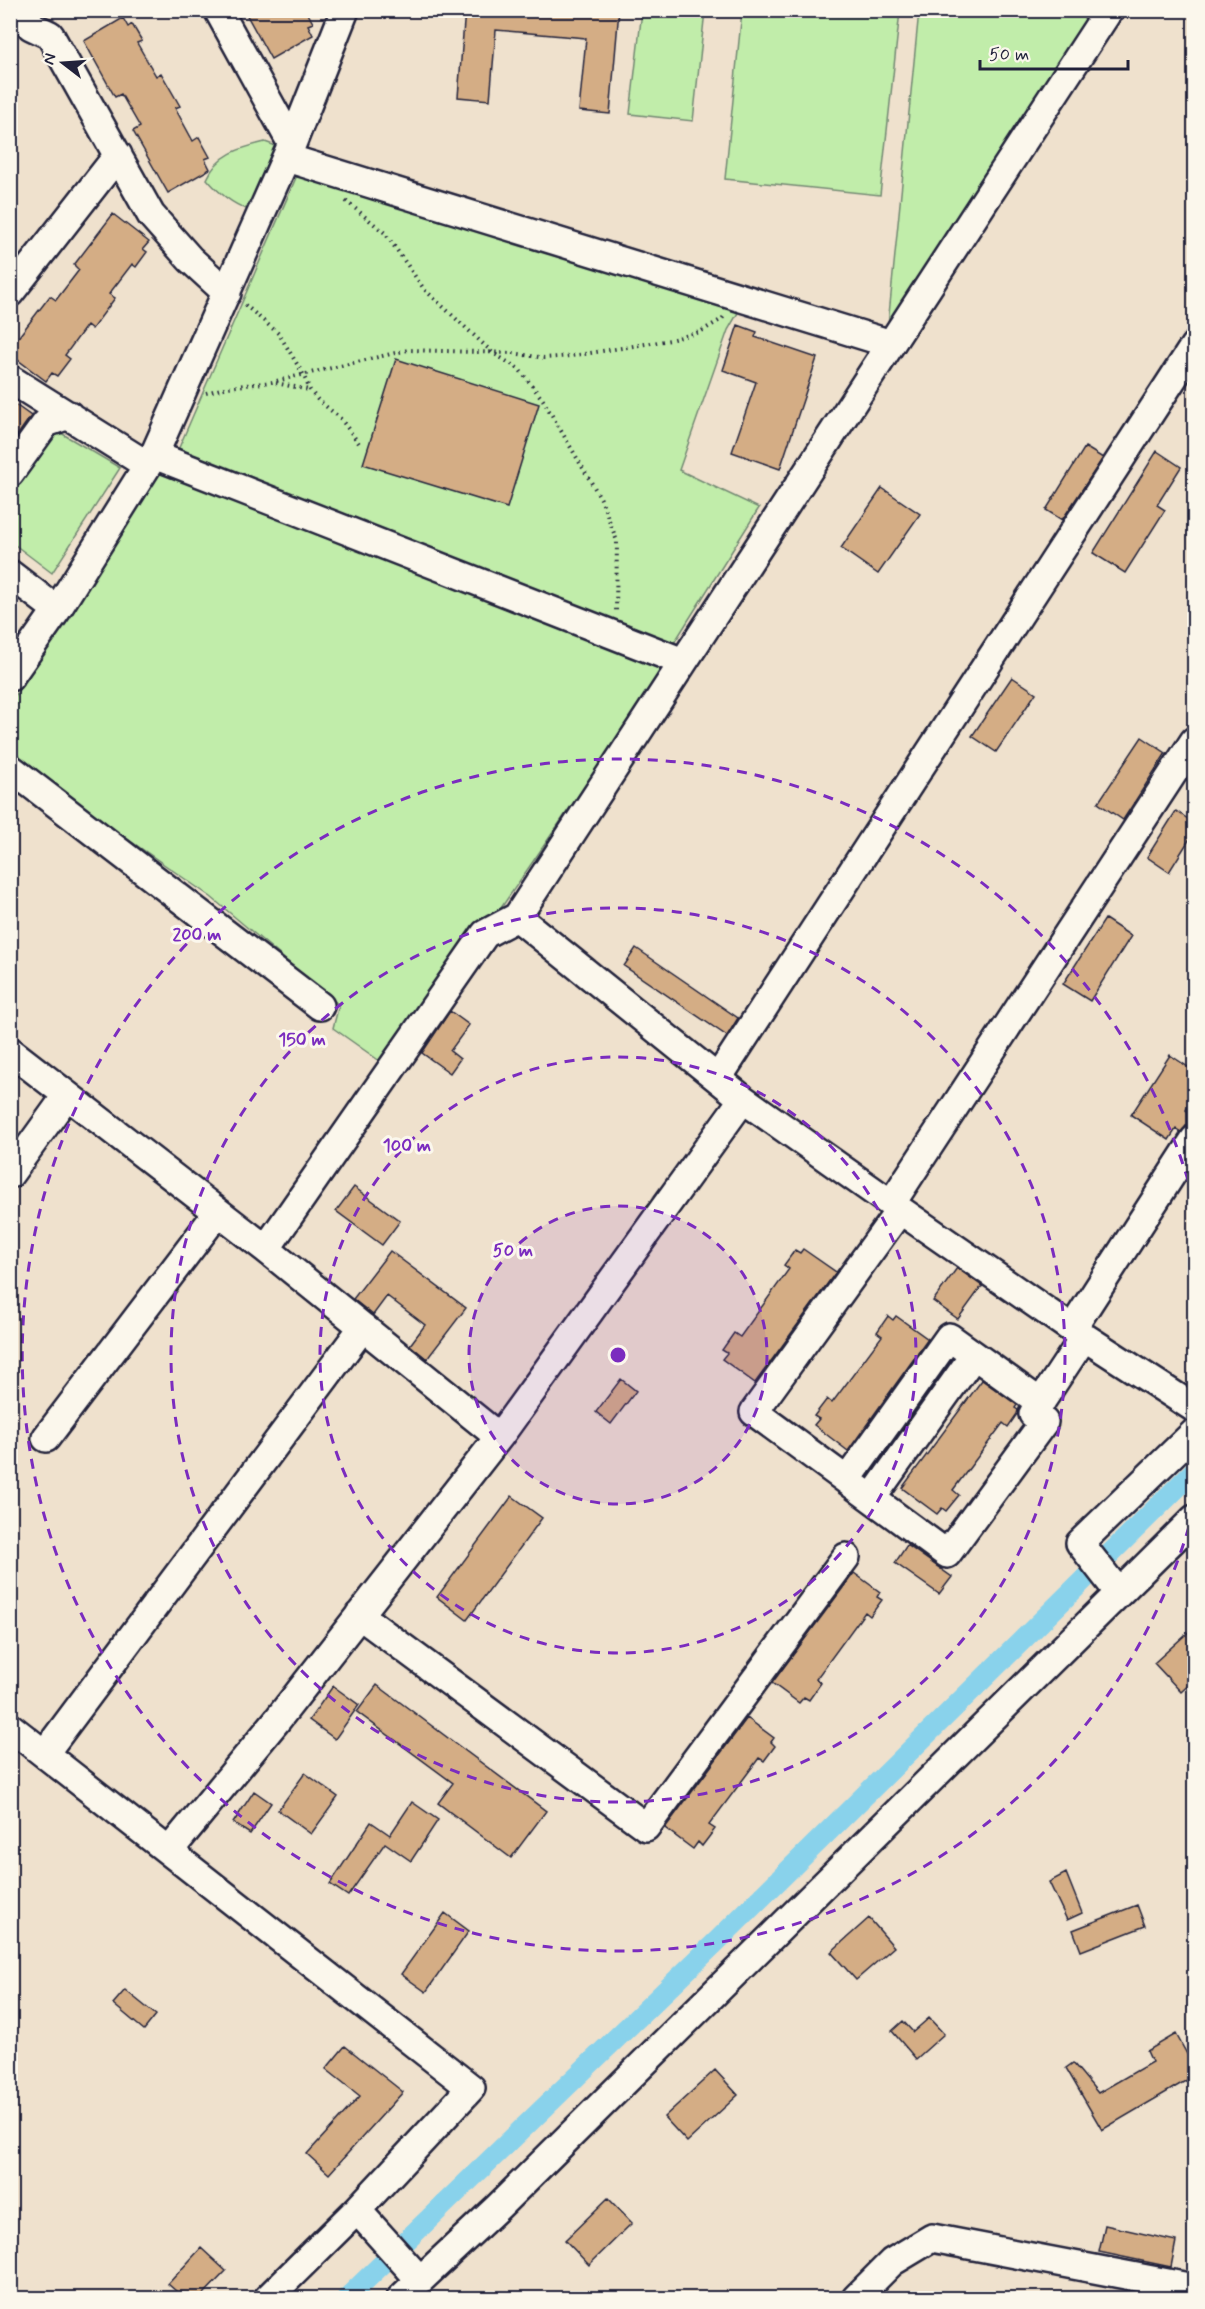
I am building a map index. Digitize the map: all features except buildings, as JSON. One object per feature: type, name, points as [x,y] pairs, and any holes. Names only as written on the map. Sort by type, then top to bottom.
[{"type":"street","points":[[24,10],[31,26],[50,35],[151,215],[190,259],[226,293]]},
{"type":"street","points":[[218,10],[289,151],[323,169],[891,344]]},
{"type":"street","points":[[266,1249],[485,934],[517,918],[1109,10]]},
{"type":"street","points":[[10,677],[57,610],[151,460],[289,151],[340,15]]},
{"type":"street","points":[[10,293],[118,155]]},
{"type":"street","points":[[718,1078],[1194,346]]},
{"type":"street","points":[[10,378],[69,415],[151,460],[683,662]]},
{"type":"street","points":[[10,473],[46,423],[69,415]]},
{"type":"street","points":[[10,574],[57,610]]},
{"type":"street","points":[[1194,741],[896,1207],[754,1412],[947,1554],[1044,1422],[1033,1414],[1078,1333],[1194,1140]]},
{"type":"street","points":[[10,768],[320,1006]]},
{"type":"street","points":[[517,918],[743,1099],[1078,1333],[1194,1408]]},
{"type":"street","points":[[10,1051],[266,1249],[499,1437]]},
{"type":"street","points":[[10,1174],[67,1095]]},
{"type":"street","points":[[170,1851],[278,1719],[499,1437],[743,1099]]},
{"type":"street","points":[[46,1438],[218,1212]]},
{"type":"street","points":[[45,1753],[363,1327]]},
{"type":"street","points":[[847,1480],[949,1337],[1041,1403]]},
{"type":"street","points":[[872,1498],[974,1354]]},
{"type":"street","points":[[1119,1593],[1080,1543],[1194,1433]]},
{"type":"street","points":[[401,2298],[506,2200],[1119,1593],[1190,1527]]},
{"type":"street","points":[[359,1615],[645,1827],[836,1557]]},
{"type":"street","points":[[10,1727],[471,2088],[357,2210],[268,2298]]},
{"type":"street","points":[[357,2210],[420,2280]]},
{"type":"street","points":[[856,2298],[892,2262],[932,2238],[1194,2288]]},
{"type":"path","points":[[323,169],[339,195],[385,233],[424,289],[494,353],[519,369],[543,400],[601,499],[617,541],[616,614],[623,639]]},
{"type":"path","points":[[226,293],[279,334],[310,390],[317,399],[340,418],[361,446]]},
{"type":"path","points":[[179,400],[228,387],[272,382],[408,350],[513,353],[544,358],[572,356],[670,340],[700,332],[722,319],[738,297]]},
{"type":"path","points":[[272,382],[310,390]]},
{"type":"green space","points":[[642,11],[705,11],[693,121],[630,114]]},
{"type":"green space","points":[[742,11],[900,11],[880,195],[725,179]]},
{"type":"green space","points":[[919,11],[1091,11],[888,325]]},
{"type":"green space","points":[[265,142],[276,146],[247,209],[225,197],[207,179],[217,164],[231,153]]},
{"type":"green space","points":[[298,173],[739,311],[728,330],[679,470],[759,508],[674,643],[178,450]]},
{"type":"green space","points":[[61,433],[120,468],[52,573],[11,542],[11,490],[49,437]]},
{"type":"green space","points":[[156,467],[667,666],[501,908],[476,933],[384,1064],[333,1028],[339,1005],[211,897],[11,758],[11,702]]},
{"type":"waterway","points":[[347,2298],[717,1941],[1194,1471]]}]
